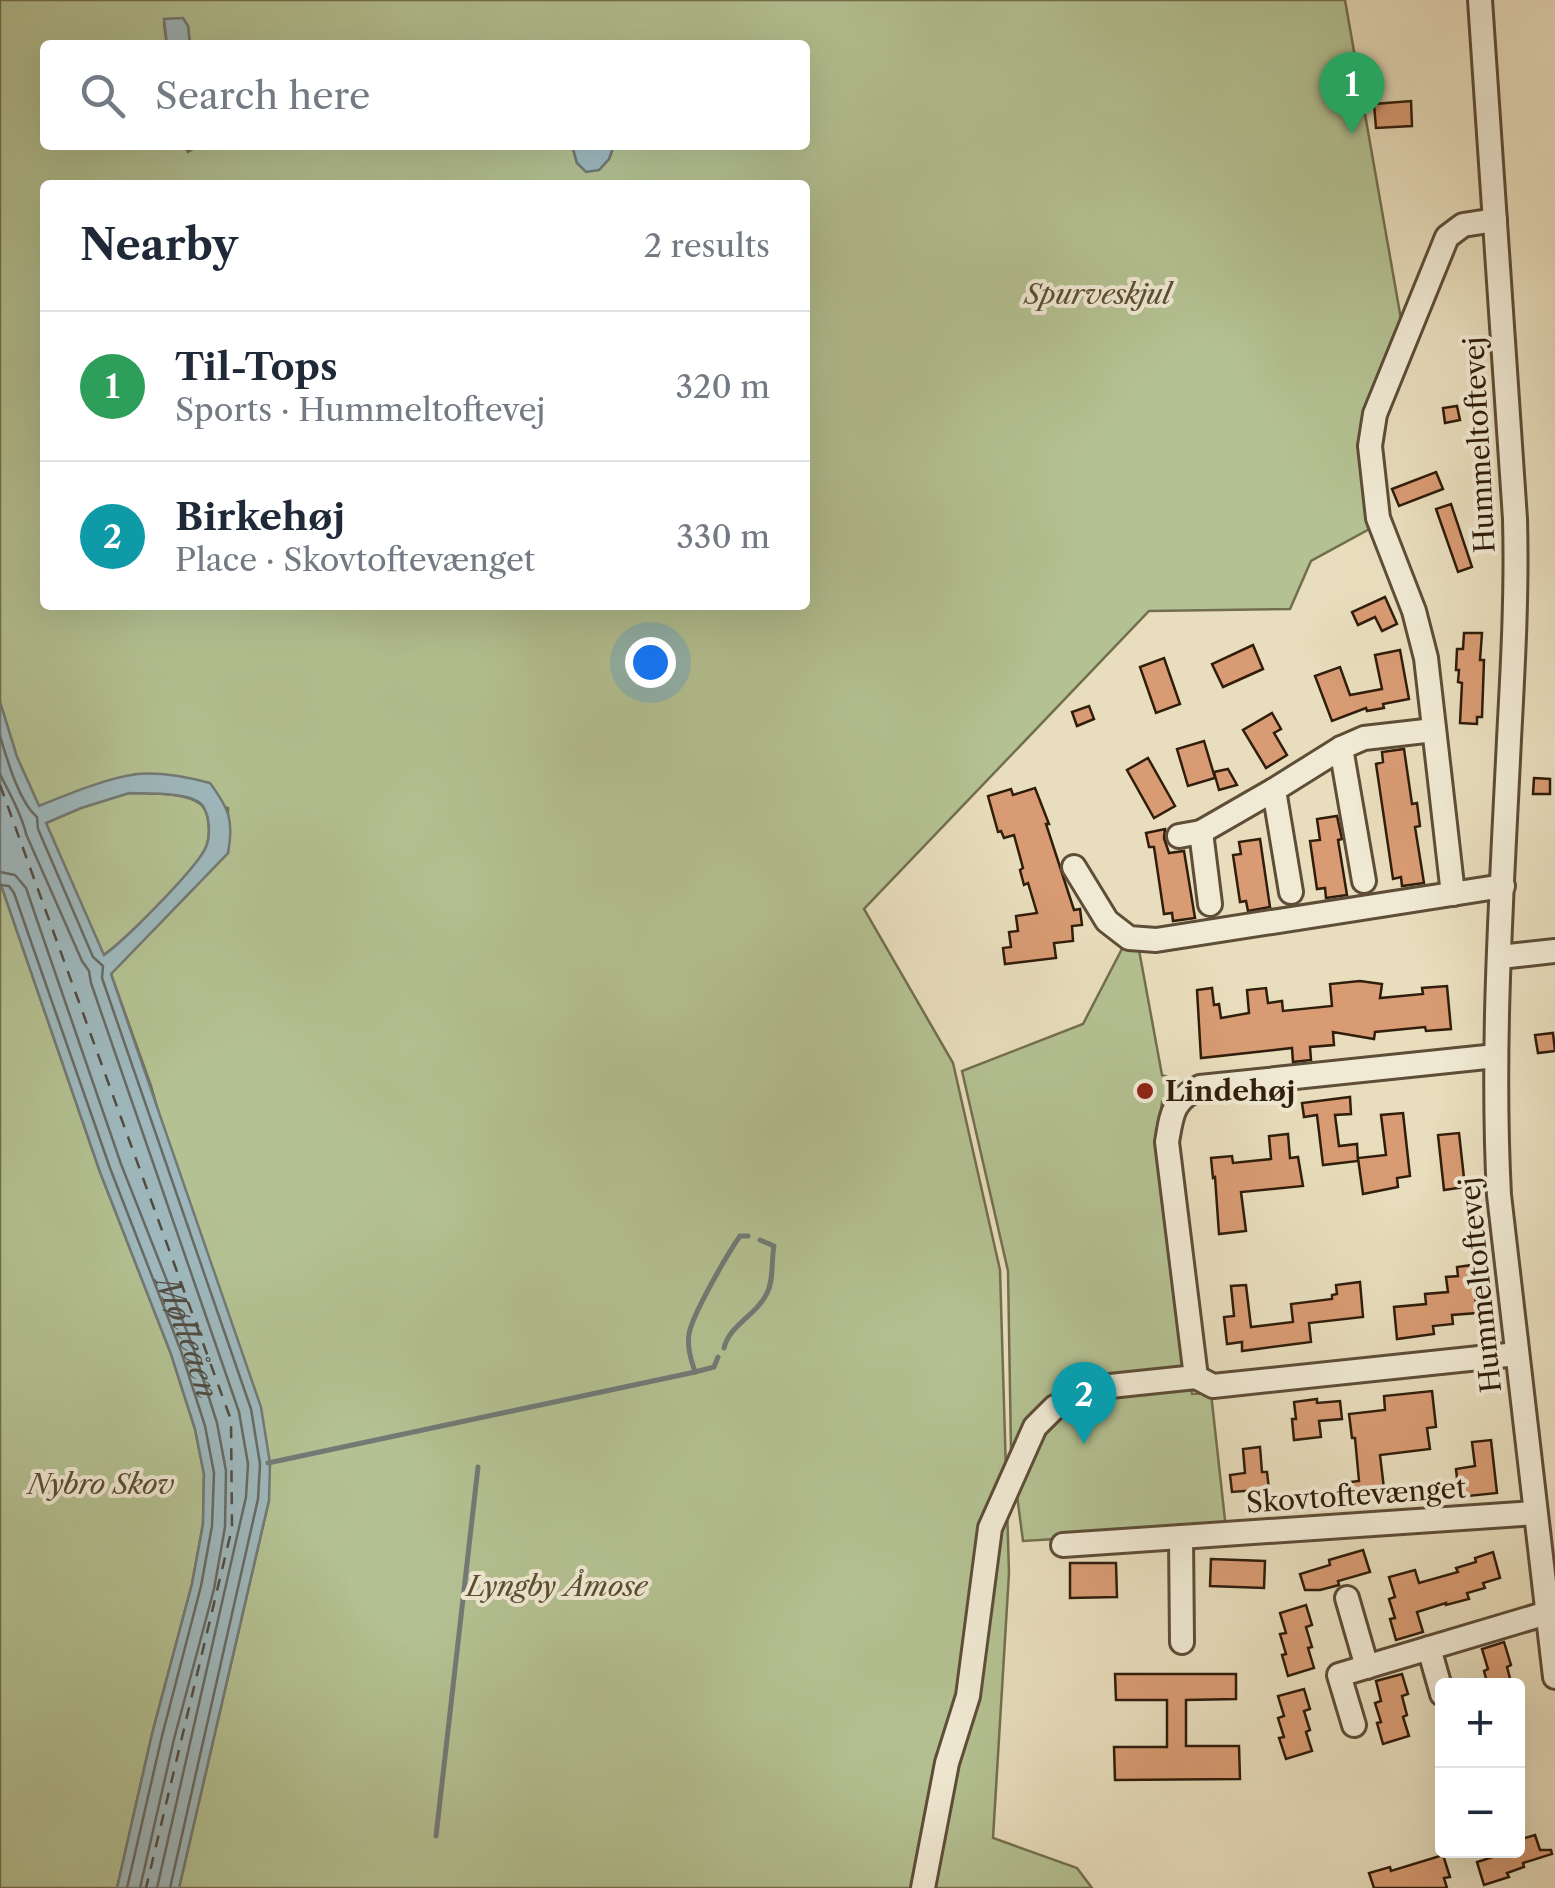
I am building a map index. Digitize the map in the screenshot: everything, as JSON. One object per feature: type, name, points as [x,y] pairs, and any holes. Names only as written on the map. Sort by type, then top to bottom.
[{"type":"street","name":"Hummeltoftevej","points":[[1480,0],[1517,582],[1502,886],[1496,1135],[1499,1195],[1555,1677]]},
{"type":"street","points":[[1453,894],[1426,658],[1414,610],[1378,518],[1370,446],[1376,414],[1447,237],[1464,225],[1495,220]]},
{"type":"street","points":[[1210,904],[1190,834],[1364,738],[1434,730]]},
{"type":"street","points":[[1341,748],[1364,881]]},
{"type":"street","points":[[1274,790],[1290,892]]},
{"type":"street","points":[[1074,867],[1107,921],[1129,938],[1156,940],[1502,886]]},
{"type":"street","points":[[1500,957],[1555,951]]},
{"type":"street","points":[[1196,1377],[1167,1142],[1173,1109],[1186,1094],[1200,1087],[1496,1056]]},
{"type":"street","points":[[923,1888],[947,1763],[968,1696],[990,1528],[1035,1427],[1055,1407],[1110,1386],[1196,1377],[1213,1386],[1517,1354]]},
{"type":"street","name":"Skovtoftevænget","points":[[1063,1544],[1535,1512]]},
{"type":"street","points":[[1181,1537],[1182,1642]]},
{"type":"street","points":[[1346,1598],[1367,1667]]},
{"type":"street","points":[[1354,1726],[1339,1675],[1548,1613]]},
{"type":"street","points":[[1429,1648],[1437,1678]]},
{"type":"green space","points":[[0,0],[1345,0],[1402,325],[1367,420],[1361,465],[1373,527],[1311,561],[1290,609],[1149,611],[864,909],[953,1063],[1000,1270],[1009,1573],[993,1838],[1077,1868],[1092,1888],[179,1888],[269,1500],[151,1086],[111,974],[228,853],[228,808],[136,774],[39,806],[17,757],[0,702]]},
{"type":"green space","points":[[129,793],[192,799],[203,806],[209,836],[200,857],[175,887],[103,955],[46,823]]},
{"type":"green space","name":"Nybro Skov","points":[[0,882],[100,1172],[171,1354],[195,1429],[204,1474],[203,1524],[192,1584],[117,1888],[0,1888]]},
{"type":"green space","points":[[1124,945],[1139,950],[1162,1075],[1178,1081],[1162,1102],[1158,1137],[1192,1394],[1211,1393],[1226,1529],[1023,1541],[1011,1450],[1008,1271],[962,1071],[1083,1024]]},
{"type":"water","points":[[183,18],[189,40],[166,40],[164,19]]},
{"type":"water","points":[[573,150],[612,150],[599,170],[586,172],[577,163]]},
{"type":"water","name":"Mølleåen","points":[[0,702],[17,757],[39,806],[114,779],[157,774],[210,783],[228,815],[228,853],[111,974],[261,1407],[270,1463],[269,1500],[179,1888],[117,1888],[192,1584],[203,1524],[204,1474],[195,1429],[171,1354],[100,1172],[0,882]],"holes":[[[129,793],[175,795],[199,802],[207,817],[208,842],[175,887],[104,955],[46,823]]]},
{"type":"building","points":[[1411,101],[1412,126],[1376,128],[1374,104]]},
{"type":"building","points":[[1457,406],[1460,420],[1445,423],[1443,408]]},
{"type":"building","points":[[1436,472],[1443,489],[1399,506],[1392,489]]},
{"type":"building","points":[[1451,504],[1472,567],[1458,572],[1436,509]]},
{"type":"building","points":[[1385,597],[1397,624],[1382,631],[1375,617],[1358,625],[1352,612]]},
{"type":"building","points":[[1464,633],[1482,633],[1482,717],[1477,717],[1477,724],[1460,723],[1462,683],[1458,682],[1456,670],[1457,649],[1463,649]]},
{"type":"building","points":[[1253,645],[1263,669],[1223,687],[1212,664]]},
{"type":"building","points":[[1400,650],[1409,699],[1383,704],[1384,708],[1366,708],[1332,721],[1315,676],[1340,667],[1350,695],[1382,689],[1375,655]]},
{"type":"building","points":[[1164,658],[1180,704],[1156,713],[1140,667]]},
{"type":"building","points":[[1089,706],[1094,719],[1077,726],[1072,712]]},
{"type":"building","points":[[1272,713],[1281,729],[1274,733],[1287,755],[1266,768],[1243,730]]},
{"type":"building","points":[[1204,741],[1215,778],[1188,786],[1177,749]]},
{"type":"building","points":[[1404,749],[1412,804],[1417,803],[1420,826],[1415,827],[1424,883],[1402,886],[1401,877],[1393,879],[1376,764],[1383,762],[1382,752]]},
{"type":"building","points":[[1148,758],[1175,806],[1154,818],[1127,770]]},
{"type":"building","points":[[1228,769],[1237,785],[1219,790],[1214,772]]},
{"type":"building","points":[[1534,778],[1550,779],[1550,794],[1533,794]]},
{"type":"building","points":[[1035,788],[1074,910],[1080,909],[1082,925],[1072,926],[1073,941],[1054,943],[1056,958],[1005,964],[1003,948],[1011,947],[1009,932],[1018,931],[1016,916],[1037,913],[1028,883],[1024,885],[1014,835],[1004,838],[998,832],[988,796],[1011,789],[1013,795]]},
{"type":"building","points":[[1337,816],[1347,895],[1326,898],[1325,888],[1317,889],[1310,841],[1320,840],[1317,819]]},
{"type":"building","points":[[1165,829],[1169,853],[1184,851],[1195,918],[1173,921],[1172,913],[1164,914],[1154,847],[1149,847],[1146,833]]},
{"type":"building","points":[[1260,839],[1270,907],[1248,911],[1246,901],[1240,902],[1233,855],[1241,854],[1239,842]]},
{"type":"building","points":[[1330,984],[1382,984],[1380,998],[1423,994],[1422,988],[1447,986],[1451,1029],[1426,1031],[1425,1027],[1375,1032],[1374,1039],[1333,1032],[1334,1045],[1310,1047],[1311,1060],[1293,1062],[1292,1048],[1201,1058],[1197,990],[1212,988],[1221,1018],[1249,1013],[1247,990],[1266,988],[1268,1003],[1282,1001],[1283,1011],[1332,1006]]},
{"type":"building","points":[[1553,1033],[1555,1051],[1538,1053],[1535,1035]]},
{"type":"building","points":[[1350,1097],[1351,1114],[1335,1115],[1339,1146],[1357,1144],[1358,1161],[1323,1165],[1317,1115],[1304,1117],[1302,1103]]},
{"type":"building","points":[[1403,1113],[1410,1176],[1397,1178],[1398,1187],[1363,1194],[1358,1158],[1386,1155],[1381,1115]]},
{"type":"building","points":[[1459,1133],[1465,1187],[1444,1190],[1438,1135]]},
{"type":"building","points":[[1288,1134],[1290,1158],[1298,1157],[1303,1186],[1241,1192],[1246,1231],[1219,1234],[1211,1158],[1232,1156],[1233,1163],[1271,1159],[1269,1136]]},
{"type":"building","points":[[1472,1265],[1477,1313],[1452,1315],[1453,1324],[1433,1326],[1434,1334],[1397,1339],[1394,1307],[1426,1304],[1425,1294],[1448,1292],[1446,1277],[1458,1276],[1457,1267]]},
{"type":"building","points":[[1360,1282],[1363,1317],[1309,1323],[1311,1342],[1242,1351],[1242,1342],[1227,1344],[1224,1317],[1234,1316],[1231,1286],[1246,1285],[1251,1327],[1293,1322],[1291,1304],[1332,1299],[1337,1294],[1336,1285]]},
{"type":"building","points":[[1432,1391],[1436,1427],[1427,1428],[1430,1449],[1380,1455],[1385,1497],[1377,1501],[1344,1501],[1342,1483],[1359,1481],[1349,1414],[1385,1410],[1384,1396]]},
{"type":"building","points":[[1317,1399],[1317,1403],[1340,1401],[1342,1419],[1319,1421],[1321,1437],[1294,1440],[1294,1402]]},
{"type":"building","points":[[1491,1440],[1497,1493],[1459,1497],[1456,1469],[1475,1466],[1472,1442]]},
{"type":"building","points":[[1260,1447],[1262,1472],[1267,1472],[1269,1489],[1232,1492],[1230,1475],[1245,1473],[1243,1449]]},
{"type":"building","points":[[1363,1550],[1370,1572],[1338,1581],[1339,1585],[1305,1590],[1300,1574]]},
{"type":"building","points":[[1493,1552],[1500,1578],[1467,1593],[1469,1599],[1417,1612],[1423,1632],[1396,1640],[1389,1599],[1395,1597],[1389,1577],[1415,1570],[1419,1583],[1458,1572],[1456,1568]]},
{"type":"building","points":[[1211,1559],[1265,1561],[1264,1588],[1210,1586]]},
{"type":"building","points":[[1070,1563],[1116,1563],[1117,1597],[1070,1598]]},
{"type":"building","points":[[1306,1605],[1312,1625],[1306,1627],[1312,1647],[1308,1648],[1314,1668],[1288,1676],[1280,1634],[1286,1633],[1280,1613]]},
{"type":"building","points":[[1504,1642],[1511,1665],[1507,1667],[1510,1678],[1486,1678],[1484,1671],[1488,1669],[1482,1649]]},
{"type":"building","points":[[1115,1674],[1236,1674],[1236,1699],[1186,1700],[1186,1746],[1239,1746],[1240,1779],[1115,1780],[1114,1747],[1167,1747],[1167,1700],[1116,1700]]},
{"type":"building","points":[[1402,1674],[1408,1694],[1402,1696],[1407,1715],[1403,1717],[1409,1736],[1383,1744],[1377,1723],[1381,1722],[1375,1703],[1381,1701],[1376,1681]]},
{"type":"building","points":[[1304,1689],[1310,1709],[1304,1711],[1310,1730],[1306,1732],[1312,1751],[1286,1759],[1279,1738],[1284,1737],[1278,1718],[1284,1716],[1278,1696]]},
{"type":"building","points":[[1535,1835],[1540,1850],[1551,1850],[1552,1854],[1523,1863],[1524,1867],[1507,1873],[1509,1877],[1484,1885],[1477,1862],[1525,1858],[1525,1838]]},
{"type":"building","points":[[1444,1858],[1450,1877],[1444,1878],[1447,1888],[1374,1888],[1369,1873],[1390,1867],[1391,1871]]},
{"type":"waterway","points":[[695,1372],[689,1344],[692,1325],[734,1244],[740,1236],[748,1236]]},
{"type":"waterway","points":[[724,1348],[732,1332],[763,1301],[769,1288],[774,1246],[760,1240]]},
{"type":"waterway","points":[[268,1463],[695,1372],[714,1367],[718,1357]]},
{"type":"waterway","points":[[436,1836],[478,1467]]},
{"type":"ferry route","points":[[0,785],[231,1420],[232,1528],[146,1888]]},
{"type":"place","name":"Til-Tops","points":[[1352,134]]},
{"type":"place","name":"Lindehøj","points":[[1145,1091]]},
{"type":"place","name":"Birkehøj","points":[[1084,1444]]},
{"type":"park label","name":"Spurveskjul","points":[[1098,294]]},
{"type":"park label","name":"Lyngby Åmose","points":[[557,1586]]}]
